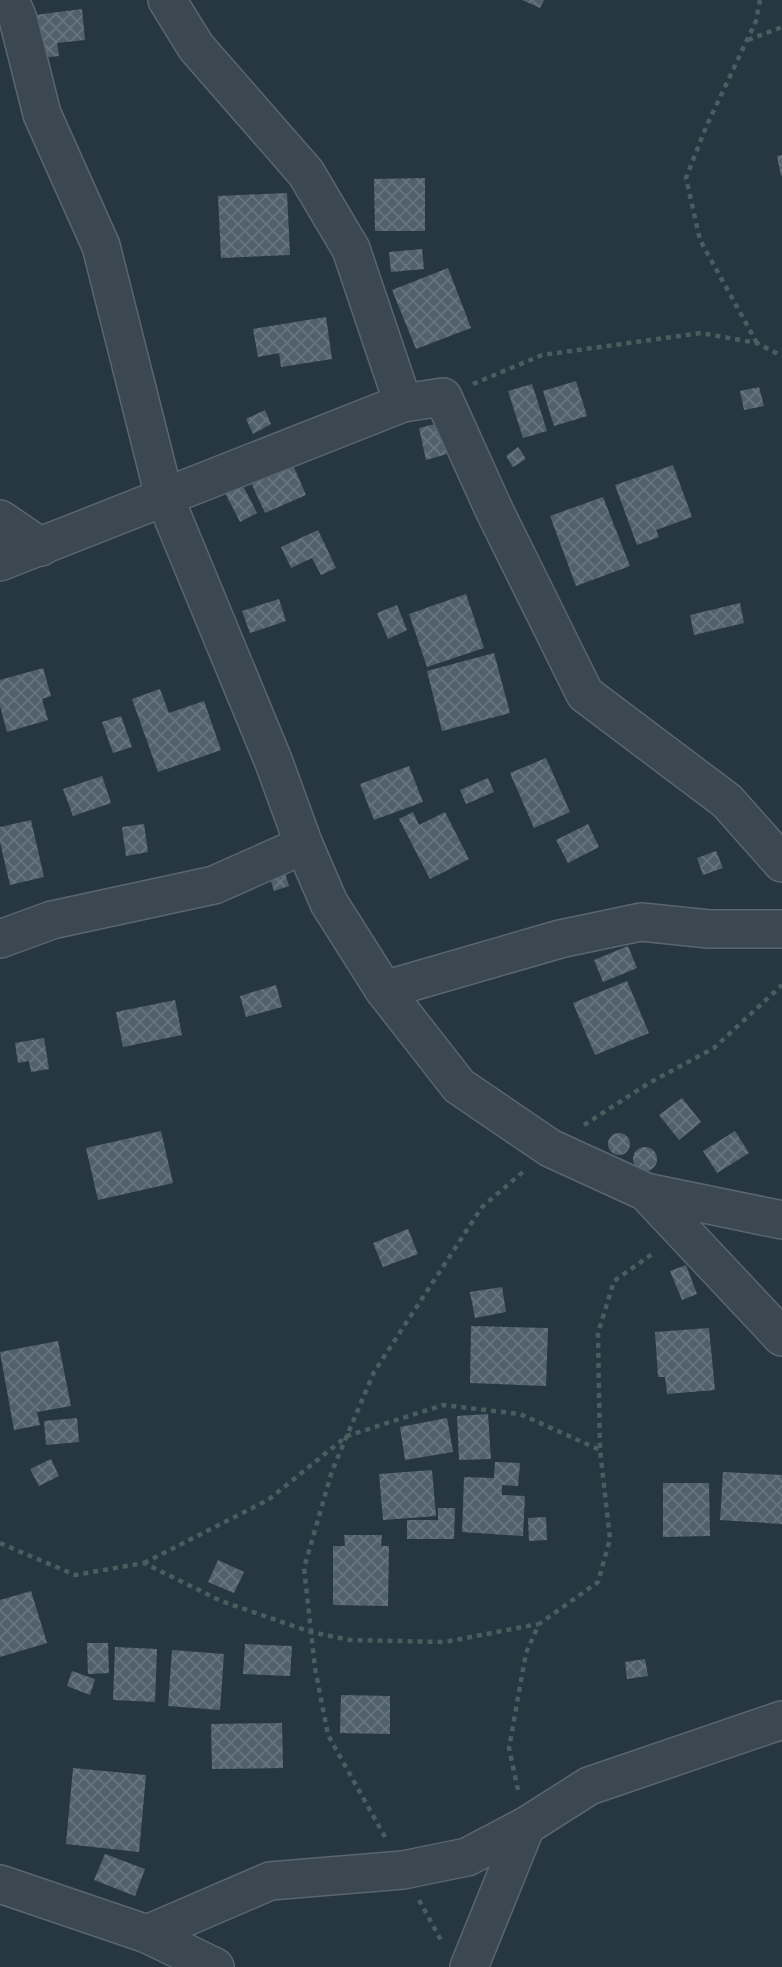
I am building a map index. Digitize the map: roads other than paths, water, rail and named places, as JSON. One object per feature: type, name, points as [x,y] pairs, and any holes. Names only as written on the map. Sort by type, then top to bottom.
[{"type":"street","points":[[10,0],[18,19],[42,114],[101,246],[164,496],[329,903],[384,990],[459,1086],[550,1148],[646,1192],[782,1220]]},
{"type":"street","points":[[167,0],[196,47],[306,173],[351,249],[403,403]]},
{"type":"street","points":[[0,562],[403,403],[443,397],[495,512],[585,694],[727,801],[782,863]]},
{"type":"street","points":[[0,519],[41,547]]},
{"type":"street","points":[[0,939],[52,920],[214,885],[304,845]]},
{"type":"street","points":[[384,990],[560,939],[641,922],[709,929],[782,929]]},
{"type":"street","points":[[646,1192],[782,1337]]},
{"type":"street","points":[[147,1934],[270,1881],[403,1870],[467,1857],[526,1826],[589,1786],[782,1720]]},
{"type":"street","points":[[456,1955],[526,1826]]},
{"type":"street","points":[[0,1884],[147,1934],[215,1967]]}]
